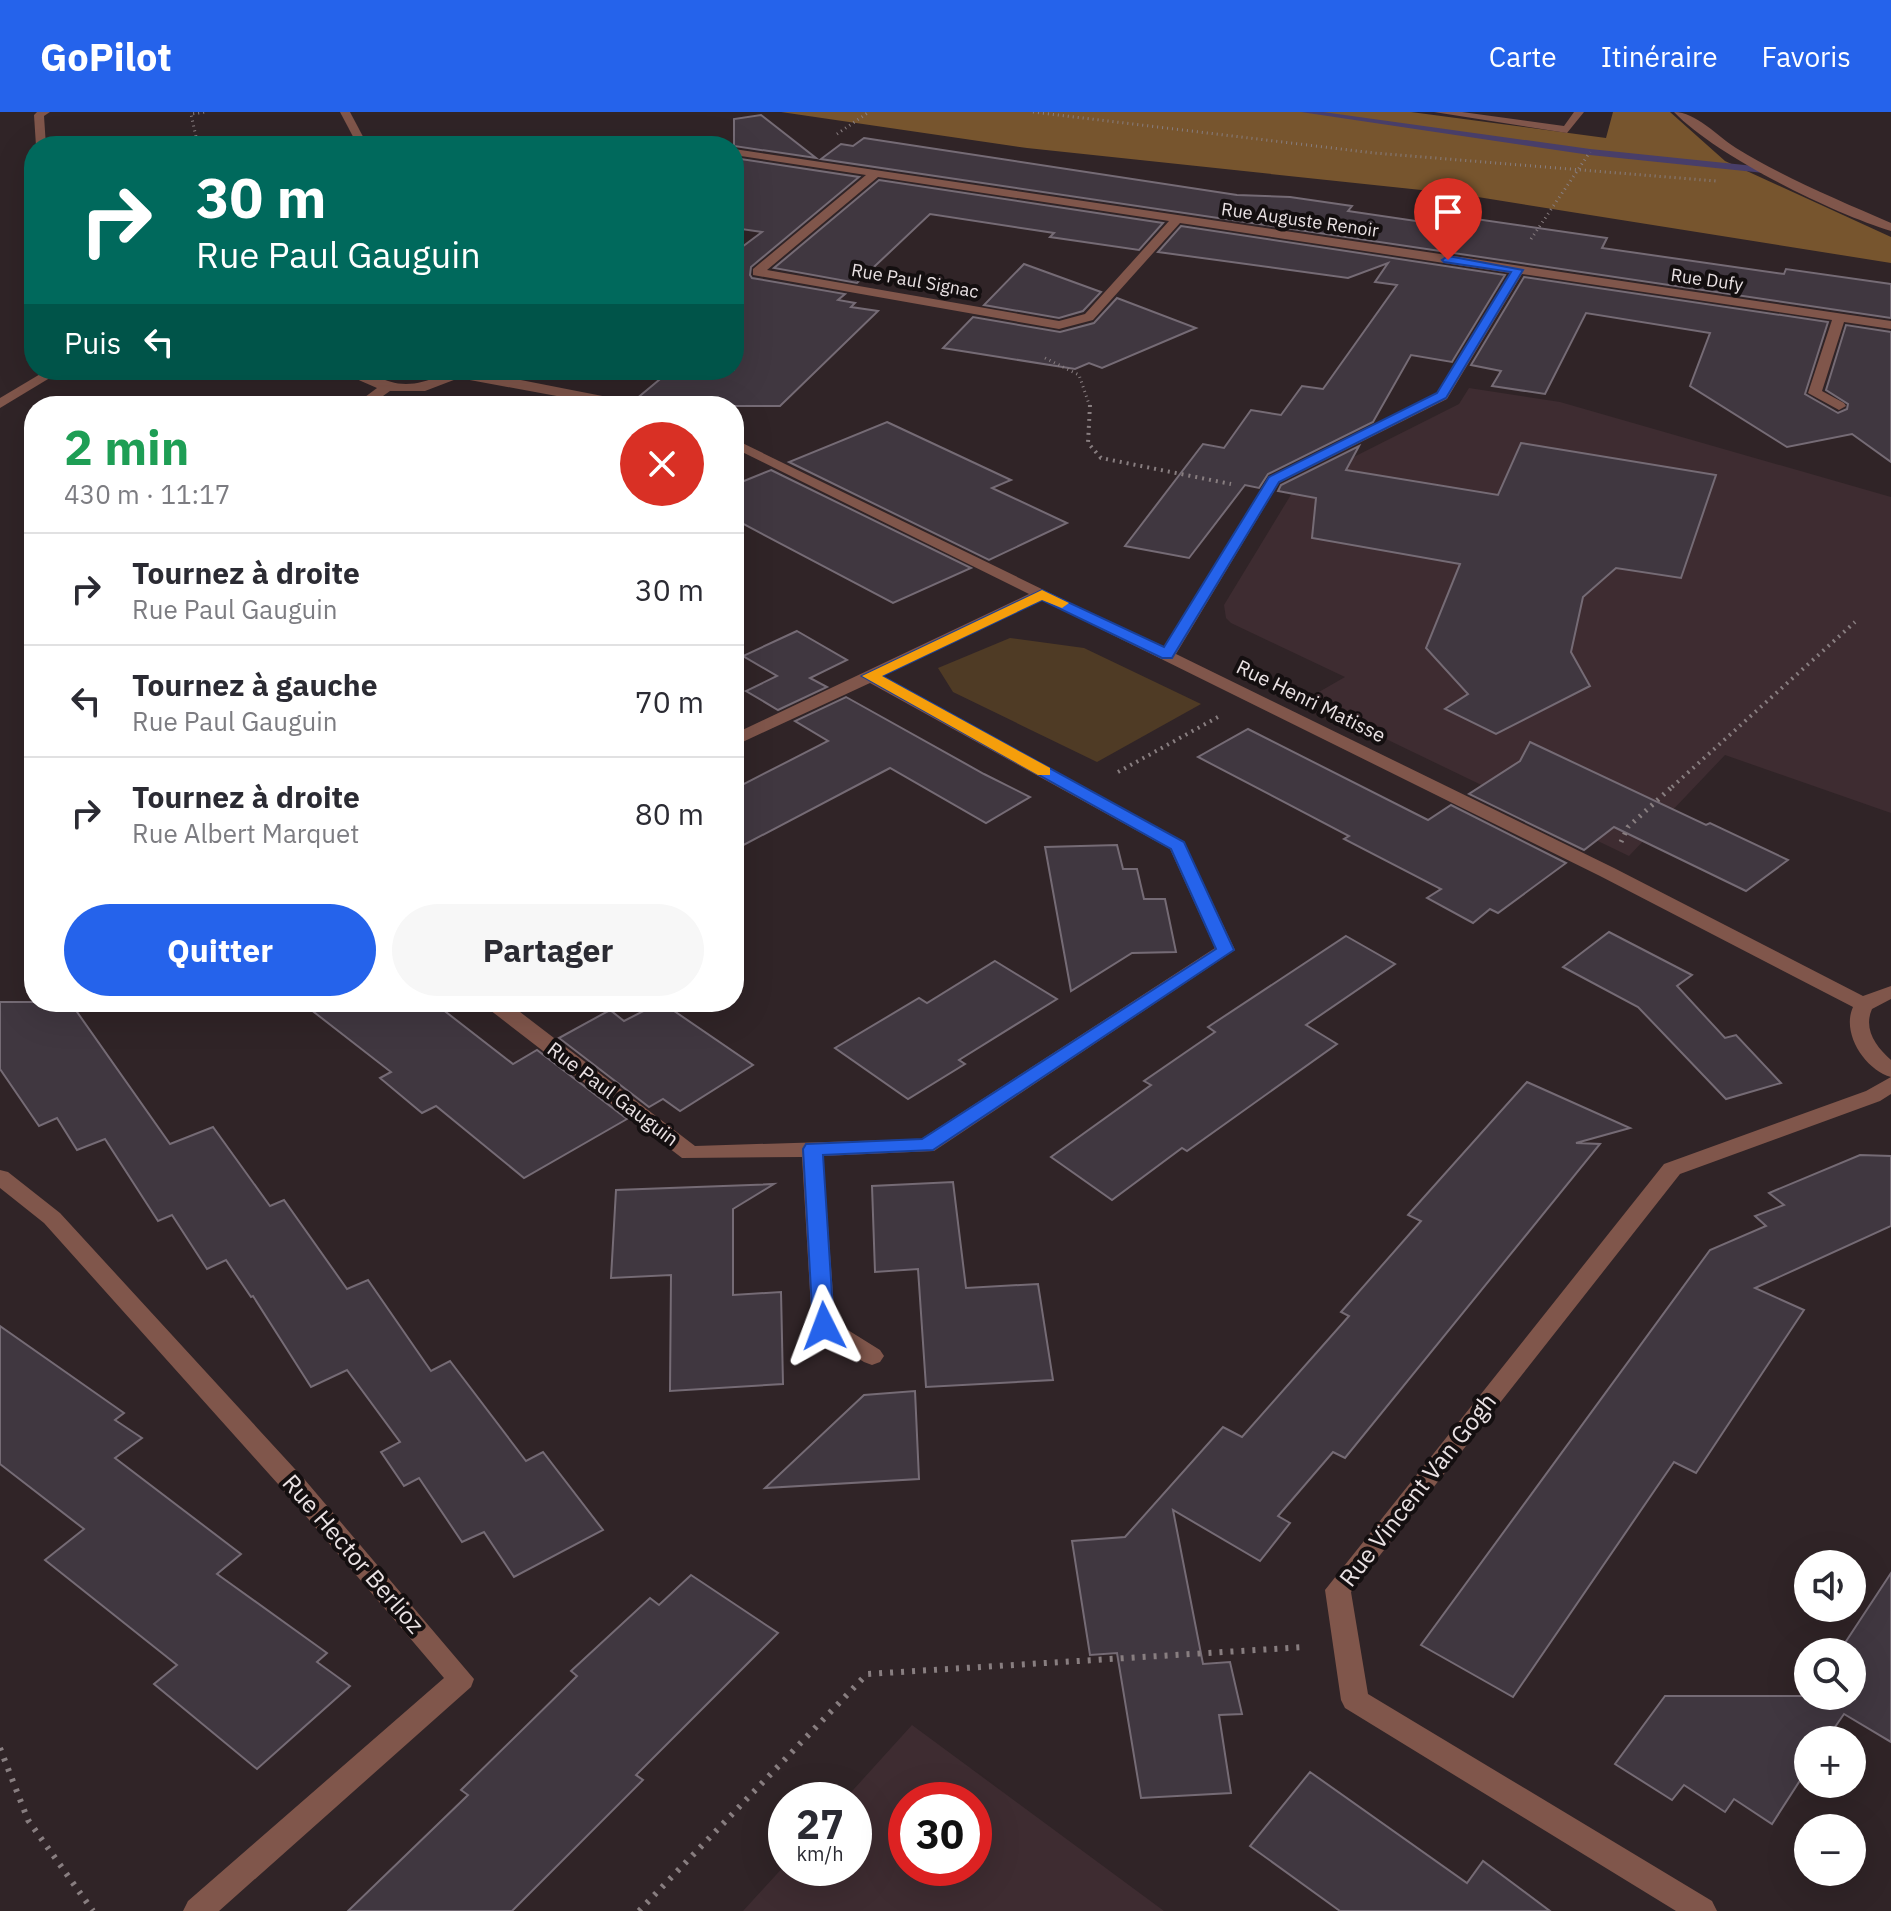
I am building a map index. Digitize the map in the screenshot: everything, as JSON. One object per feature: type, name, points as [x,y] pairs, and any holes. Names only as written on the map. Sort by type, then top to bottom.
[{"type":"street","points":[[40,136],[39,115],[45,112]]},
{"type":"street","points":[[345,112],[358,136]]},
{"type":"street","points":[[1439,112],[1567,130],[1579,112]]},
{"type":"street","points":[[1679,112],[1705,134],[1764,170],[1891,227]]},
{"type":"street","name":"Rue Auguste Renoir","points":[[744,153],[1518,270]]},
{"type":"street","name":"Rue Paul Signac","points":[[876,173],[757,272],[1059,325]]},
{"type":"street","points":[[1059,325],[1089,317],[1176,220]]},
{"type":"street","points":[[1167,655],[1274,480],[1442,396],[1518,270]]},
{"type":"street","name":"Rue Dufy","points":[[1518,270],[1891,325]]},
{"type":"street","points":[[1839,317],[1815,393],[1839,406]]},
{"type":"street","points":[[0,404],[40,380]]},
{"type":"street","points":[[366,380],[387,387],[423,386],[439,380]]},
{"type":"street","points":[[501,380],[582,396]]},
{"type":"street","points":[[374,396],[387,387]]},
{"type":"street","name":"Rue Henri Matisse","points":[[744,448],[1607,872],[1865,1005]]},
{"type":"street","points":[[744,736],[1042,594]]},
{"type":"street","name":"Rue Paul Gauguin","points":[[505,1012],[690,1153],[926,1146],[1225,950],[1178,846],[870,676]]},
{"type":"street","points":[[1891,992],[1865,1005],[1857,1021],[1860,1040],[1876,1060],[1891,1070]]},
{"type":"street","name":"Rue Vincent Van Gogh","points":[[1702,1911],[1355,1700],[1338,1590],[1672,1169],[1873,1096],[1891,1084]]},
{"type":"street","points":[[812,1149],[824,1326],[872,1356]]},
{"type":"street","name":"Rue Hector Berlioz","points":[[0,1177],[52,1218],[296,1487],[461,1679],[198,1911]]},
{"type":"path","points":[[196,136],[191,114],[206,112]]},
{"type":"path","points":[[1033,112],[1177,132],[1577,171],[1716,181]]},
{"type":"path","points":[[1551,206],[1588,155]]},
{"type":"path","points":[[1059,325],[1041,339],[1041,356],[1076,371],[1082,378],[1089,406],[1091,436],[1088,443],[1092,451],[1114,463],[1267,491]]},
{"type":"path","points":[[1607,872],[1628,827],[1855,622]]},
{"type":"path","points":[[1081,792],[1254,697]]},
{"type":"path","points":[[639,1911],[867,1674],[1346,1645]]},
{"type":"path","points":[[0,1748],[28,1820],[93,1911]]},
{"type":"shaded area","points":[[781,112],[1411,112],[1606,138],[1613,112],[1670,112],[1725,161],[1891,237],[1891,263],[1459,194],[1027,148]]},
{"type":"shaded area","points":[[1469,388],[1560,402],[1891,497],[1891,813],[1725,755],[1629,856],[1305,700],[1345,677],[1231,623],[1226,618],[1224,605],[1292,493],[1308,480],[1459,404]]},
{"type":"shaded area","points":[[1010,638],[1084,648],[1201,704],[1097,762],[953,692],[938,668]]},
{"type":"shaded area","points":[[912,1725],[989,1782],[888,1782],[888,1886],[992,1886],[992,1784],[1164,1911],[743,1911],[768,1884],[872,1886],[872,1782],[860,1782]]},
{"type":"building","points":[[761,115],[816,158],[744,147],[744,136],[734,136],[734,119]]},
{"type":"building","points":[[864,138],[1237,195],[1290,197],[1352,206],[1348,211],[1470,229],[1476,219],[1607,238],[1602,248],[1784,274],[1786,269],[1891,284],[1891,318],[821,159],[841,144],[853,146]]},
{"type":"building","points":[[744,160],[859,177],[751,267],[750,275],[752,278],[845,294],[838,300],[855,303],[851,307],[878,311],[780,406],[744,406],[744,396],[640,396],[659,380],[744,380],[744,246],[762,232],[744,229]]},
{"type":"building","points":[[879,180],[1163,223],[1139,250],[930,214],[857,283],[774,268]]},
{"type":"building","points":[[1181,226],[1505,275],[1452,362],[1411,355],[1373,422],[1268,474],[1259,488],[1245,485],[1189,558],[1125,546],[1203,444],[1224,448],[1251,410],[1281,415],[1302,386],[1323,389],[1397,285],[1375,282],[1388,263],[1348,278],[1158,252]]},
{"type":"building","points":[[1024,264],[1101,292],[1083,311],[1059,318],[984,305]]},
{"type":"building","points":[[1524,277],[1828,322],[1805,394],[1838,413],[1847,409],[1848,404],[1826,390],[1846,325],[1891,332],[1891,462],[1852,434],[1787,447],[1690,386],[1710,333],[1586,313],[1545,394],[1492,386],[1501,371],[1471,365]]},
{"type":"building","points":[[1117,298],[1196,328],[1102,368],[1089,363],[1075,369],[943,348],[973,317],[1060,332],[1094,323]]},
{"type":"building","points":[[887,422],[1011,480],[992,488],[1067,523],[989,560],[789,462]]},
{"type":"building","points":[[1521,443],[1716,475],[1681,578],[1616,568],[1583,597],[1571,652],[1590,686],[1496,734],[1445,709],[1468,694],[1426,648],[1460,564],[1312,538],[1316,498],[1278,491],[1281,485],[1359,446],[1346,470],[1498,495]]},
{"type":"building","points":[[771,470],[971,568],[893,603],[744,524],[744,481]]},
{"type":"building","points":[[797,631],[847,660],[810,678],[827,687],[778,710],[746,691],[777,676],[744,656]]},
{"type":"building","points":[[846,697],[1030,797],[986,823],[890,768],[744,845],[744,784],[828,741],[795,721]]},
{"type":"building","points":[[1248,729],[1428,820],[1451,805],[1566,863],[1498,913],[1490,909],[1473,923],[1427,898],[1441,889],[1344,839],[1349,836],[1198,757]]},
{"type":"building","points":[[1530,742],[1788,860],[1746,891],[1614,827],[1584,850],[1469,794],[1520,761]]},
{"type":"building","points":[[1117,845],[1123,869],[1137,869],[1144,899],[1165,899],[1176,952],[1132,953],[1071,991],[1045,847]]},
{"type":"building","points":[[1609,932],[1692,975],[1677,986],[1725,1038],[1736,1035],[1781,1083],[1726,1099],[1638,1007],[1563,967]]},
{"type":"building","points":[[1346,936],[1395,964],[1306,1025],[1337,1044],[1187,1151],[1182,1148],[1112,1200],[1051,1157],[1151,1085],[1144,1081],[1215,1032],[1208,1027]]},
{"type":"building","points":[[995,961],[1057,999],[959,1060],[965,1064],[908,1099],[835,1048],[919,998],[927,1003]]},
{"type":"building","points":[[0,1002],[24,1002],[24,1012],[77,1012],[170,1144],[213,1127],[270,1206],[284,1200],[347,1289],[368,1280],[431,1371],[450,1361],[526,1461],[543,1452],[603,1530],[514,1577],[484,1532],[462,1542],[419,1478],[404,1486],[381,1452],[400,1442],[347,1370],[311,1387],[253,1296],[226,1260],[207,1269],[172,1215],[158,1221],[105,1139],[77,1150],[57,1118],[39,1126],[0,1069]]},
{"type":"building","points":[[314,1012],[446,1012],[513,1064],[537,1050],[627,1119],[524,1178],[436,1106],[422,1113],[380,1078],[391,1072]]},
{"type":"building","points":[[606,1012],[613,1012],[624,1021],[642,1012],[676,1012],[753,1065],[680,1111],[663,1099],[649,1107],[559,1038]]},
{"type":"building","points":[[1527,1082],[1630,1128],[1576,1143],[1600,1144],[1345,1458],[1333,1452],[1278,1516],[1290,1523],[1260,1561],[1173,1510],[1203,1664],[1230,1662],[1242,1714],[1219,1715],[1231,1793],[1141,1798],[1117,1653],[1090,1655],[1072,1541],[1125,1537],[1223,1427],[1242,1437],[1349,1316],[1341,1312],[1421,1221],[1408,1215]]},
{"type":"building","points":[[1860,1155],[1891,1156],[1891,1226],[1755,1288],[1804,1310],[1696,1473],[1674,1462],[1513,1697],[1421,1645],[1710,1250],[1766,1226],[1755,1216],[1784,1205],[1769,1193]]},
{"type":"building","points":[[953,1182],[966,1288],[1038,1284],[1053,1380],[926,1387],[918,1269],[875,1272],[872,1186]]},
{"type":"building","points":[[774,1184],[733,1209],[733,1295],[781,1292],[783,1384],[670,1391],[671,1275],[611,1278],[616,1190]]},
{"type":"building","points":[[0,1326],[124,1413],[115,1420],[142,1438],[115,1458],[241,1554],[217,1574],[327,1653],[317,1662],[350,1686],[257,1769],[154,1684],[177,1665],[45,1560],[84,1529],[0,1464]]},
{"type":"building","points":[[915,1391],[919,1479],[765,1488],[864,1395]]},
{"type":"building","points":[[1891,1573],[1891,1742],[1844,1714],[1836,1726],[1794,1726],[1794,1790],[1772,1824],[1734,1799],[1725,1812],[1684,1785],[1672,1800],[1615,1764],[1665,1696],[1794,1696],[1794,1710],[1866,1710],[1866,1638],[1848,1638],[1859,1622],[1866,1622],[1866,1611]]},
{"type":"building","points":[[691,1575],[778,1633],[636,1775],[643,1780],[512,1911],[348,1911],[468,1795],[461,1790],[577,1676],[571,1671],[650,1598],[659,1605]]},
{"type":"building","points":[[1310,1772],[1467,1883],[1483,1861],[1550,1911],[1340,1911],[1250,1846]]},
{"type":"waterway","points":[[1305,112],[1590,152],[1764,170]]},
{"type":"slow traffic","points":[[1044,772],[870,676],[1042,594],[1062,603]]},
{"type":"route","points":[[824,1326],[812,1149],[926,1146],[1225,950],[1178,846],[870,676],[1042,594],[1167,655],[1274,480],[1442,396],[1518,270],[1448,260]]}]
